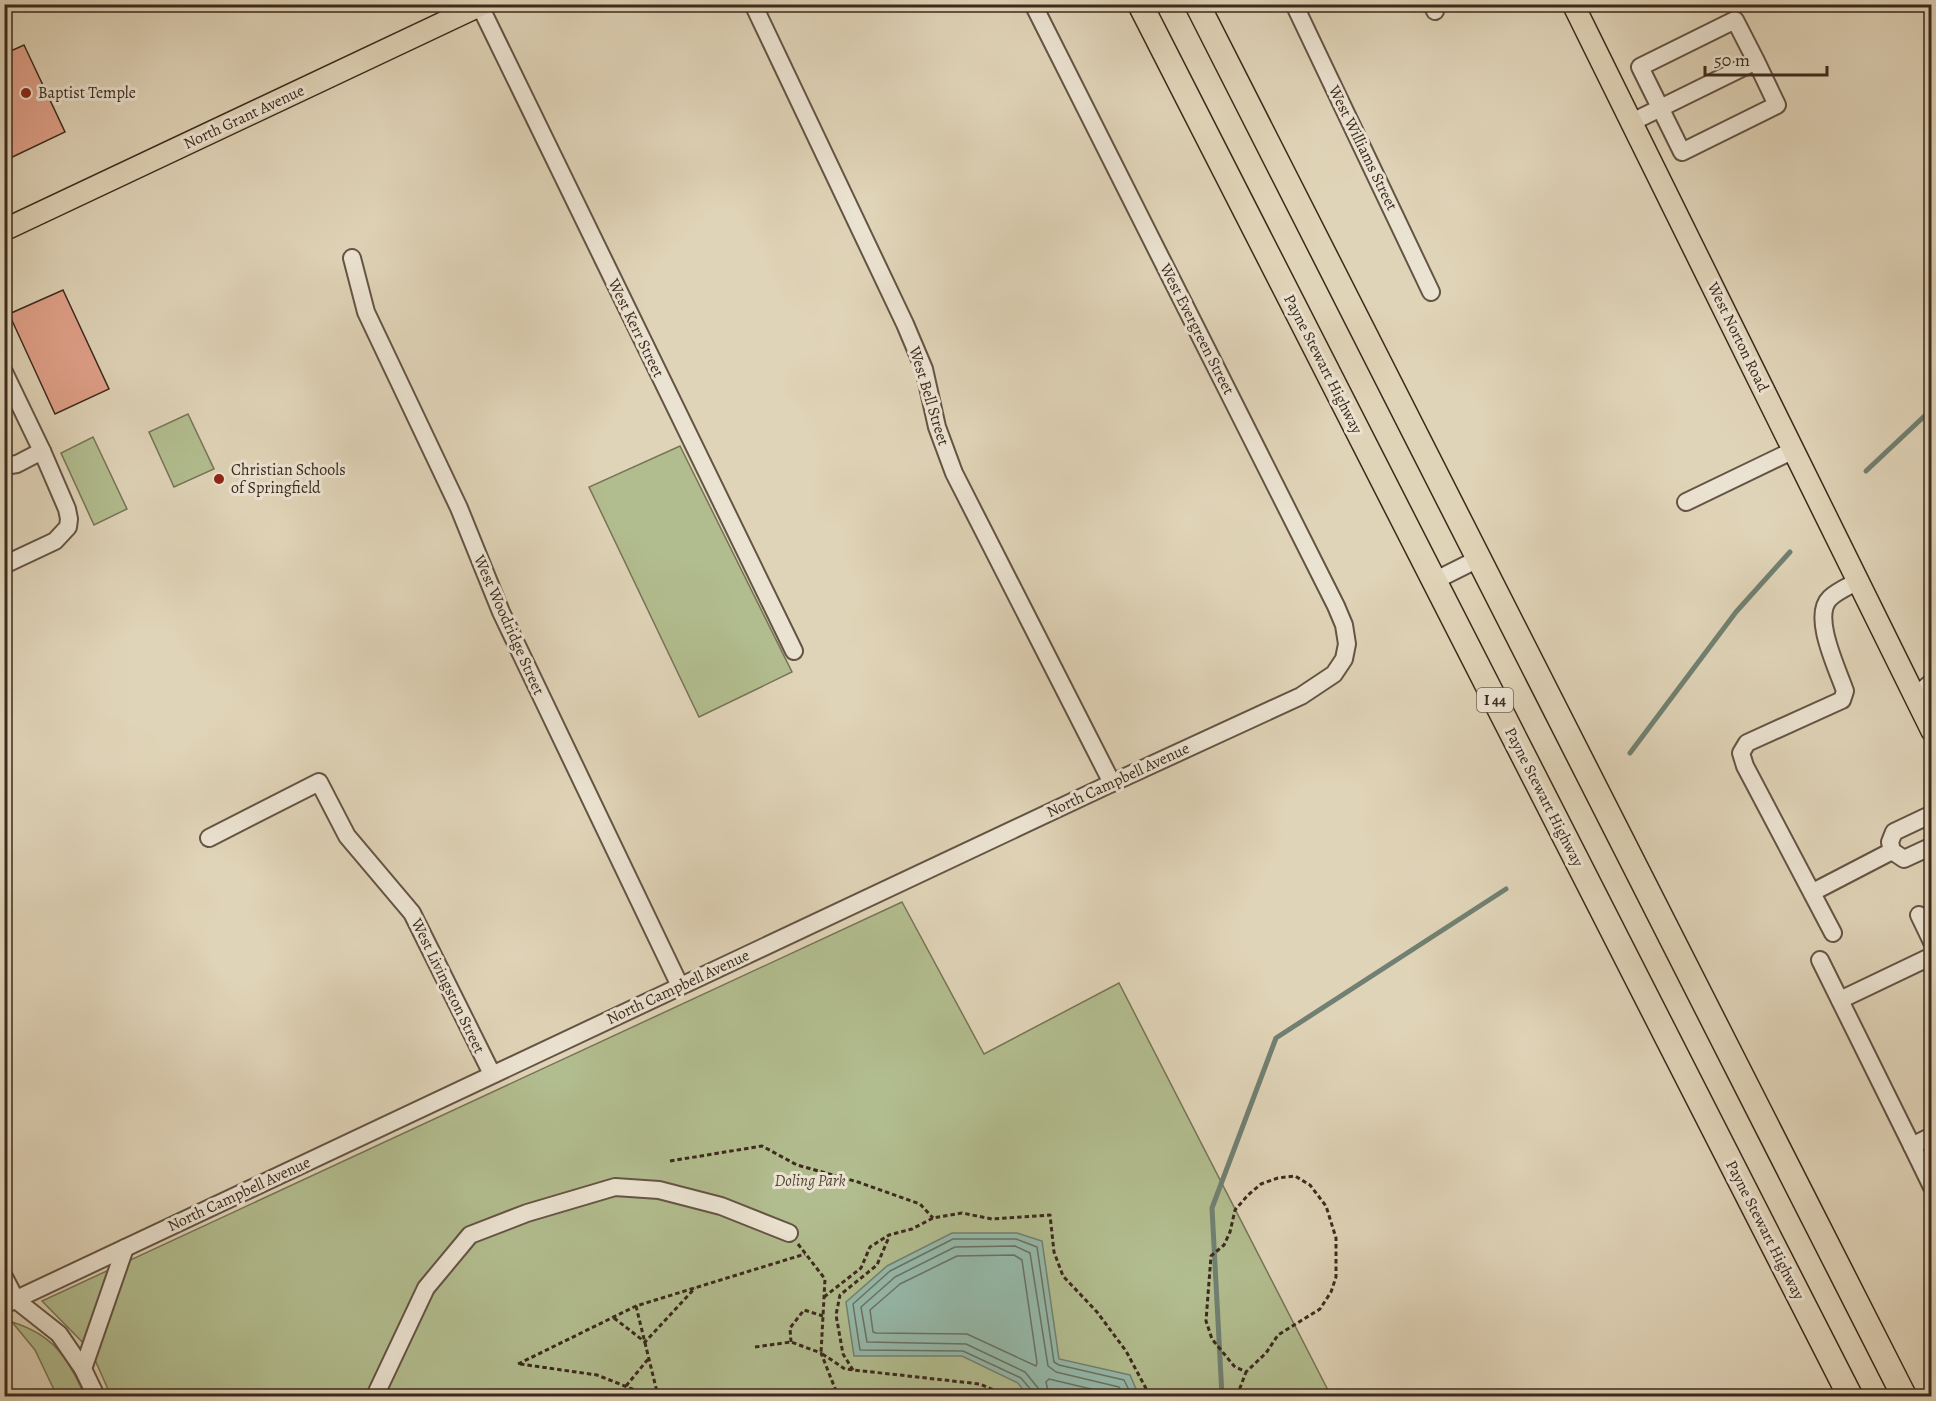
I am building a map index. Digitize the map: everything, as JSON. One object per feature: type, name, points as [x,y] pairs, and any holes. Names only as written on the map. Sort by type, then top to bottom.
[{"type":"highway","name":"Payne Stewart Highway","points":[[1140,4],[1850,1396]]},
{"type":"highway","points":[[1197,4],[1904,1396]]},
{"type":"main road","name":"West Norton Road","points":[[1573,4],[1932,731]]},
{"type":"main road","name":"North Grant Avenue","points":[[4,230],[481,5]]},
{"type":"street","name":"West Bell Street","points":[[753,4],[909,333],[924,369],[937,427],[954,473],[1112,783]]},
{"type":"street","name":"West Evergreen Street","points":[[1033,4],[1336,606],[1344,625],[1347,644],[1344,658]]},
{"type":"street","name":"West Williams Street","points":[[1294,4],[1431,292]]},
{"type":"street","name":"West Kerr Street","points":[[481,5],[794,651]]},
{"type":"street","points":[[1735,20],[1777,105],[1682,152],[1660,108],[1640,67],[1735,20]]},
{"type":"street","points":[[1632,122],[1756,61]]},
{"type":"street","name":"West Woodridge Street","points":[[352,258],[366,312],[459,508],[501,612],[680,986]]},
{"type":"street","points":[[4,372],[68,509],[68,526],[55,541],[4,565]]},
{"type":"street","points":[[1686,502],[1794,450]]},
{"type":"street","points":[[4,466],[17,464],[42,451]]},
{"type":"street","points":[[1434,581],[1478,559]]},
{"type":"street","points":[[1833,933],[1745,766],[1742,753],[1747,744],[1842,700],[1845,691],[1824,631],[1823,612],[1828,599],[1857,581]]},
{"type":"street","name":"North Campbell Avenue","points":[[10,1302],[1301,696],[1334,674],[1344,658]]},
{"type":"street","points":[[1914,697],[1932,682]]},
{"type":"street","name":"West Livingston Street","points":[[209,838],[319,782],[347,836],[412,913],[492,1074]]},
{"type":"street","points":[[1932,814],[1894,832],[1890,842],[1893,851],[1904,859],[1932,846]]},
{"type":"street","points":[[1813,892],[1893,851]]},
{"type":"street","points":[[1918,915],[1932,942]]},
{"type":"street","points":[[1840,1000],[1932,956]]},
{"type":"street","points":[[1820,960],[1932,1187]]},
{"type":"street","points":[[1912,1146],[1932,1136]]},
{"type":"street","points":[[375,1396],[426,1288],[470,1235],[527,1213],[615,1187],[659,1190],[711,1203],[789,1233]]},
{"type":"street","points":[[83,1369],[124,1248]]},
{"type":"street","points":[[4,1277],[10,1302],[59,1334],[83,1369],[96,1396]]},
{"type":"path","points":[[670,1161],[762,1146],[797,1165],[858,1182],[920,1204],[933,1218]]},
{"type":"path","points":[[1238,1396],[1246,1372],[1266,1353],[1278,1335],[1320,1309],[1331,1292],[1336,1277],[1336,1238],[1326,1206],[1310,1185],[1295,1176],[1278,1178],[1261,1184],[1248,1195],[1235,1210],[1224,1245],[1211,1256],[1206,1321],[1212,1339],[1234,1366],[1246,1372]]},
{"type":"path","points":[[824,1297],[861,1268],[870,1247],[889,1235],[912,1229],[933,1218],[962,1213],[992,1219],[1050,1215],[1054,1252],[1063,1275],[1097,1312],[1126,1351],[1150,1396]]},
{"type":"path","points":[[789,1233],[825,1279],[821,1353],[838,1396]]},
{"type":"path","points":[[853,1370],[843,1354],[836,1315],[840,1295],[877,1265],[889,1235]]},
{"type":"path","points":[[650,1396],[597,1375],[518,1364],[636,1306],[806,1254]]},
{"type":"path","points":[[645,1342],[695,1288]]},
{"type":"path","points":[[636,1306],[658,1396]]},
{"type":"path","points":[[791,1342],[790,1328],[804,1310],[823,1316]]},
{"type":"path","points":[[614,1318],[645,1342]]},
{"type":"path","points":[[755,1347],[791,1342],[821,1353],[845,1369],[980,1384],[1007,1396]]},
{"type":"path","points":[[626,1386],[649,1358]]},
{"type":"green space","points":[[188,414],[214,469],[174,487],[149,432]]},
{"type":"green space","points":[[93,437],[127,509],[94,525],[61,453]]},
{"type":"green space","points":[[680,446],[792,672],[699,717],[589,487]]},
{"type":"green space","name":"Doling Park","points":[[902,902],[984,1054],[1119,983],[1331,1396],[111,1396],[91,1351],[42,1301]]},
{"type":"green space","points":[[12,1322],[39,1334],[58,1350],[66,1359],[85,1396],[57,1396],[35,1350]]},
{"type":"water","points":[[952,1233],[1017,1233],[1042,1241],[1059,1359],[1130,1375],[1139,1396],[1028,1396],[1018,1383],[962,1356],[854,1356],[846,1302],[887,1266]]},
{"type":"building","name":"Baptist Temple","points":[[24,45],[65,132],[4,161],[4,54]]},
{"type":"building","points":[[63,290],[109,389],[55,414],[9,314]]},
{"type":"waterway","points":[[1866,471],[1932,409]]},
{"type":"waterway","points":[[1630,753],[1736,612],[1790,552]]},
{"type":"waterway","points":[[1222,1396],[1212,1208],[1276,1038],[1506,889]]},
{"type":"place","name":"Baptist Temple","points":[[26,93]]},
{"type":"place","name":"Christian Schools of Springfield","points":[[219,479]]}]
